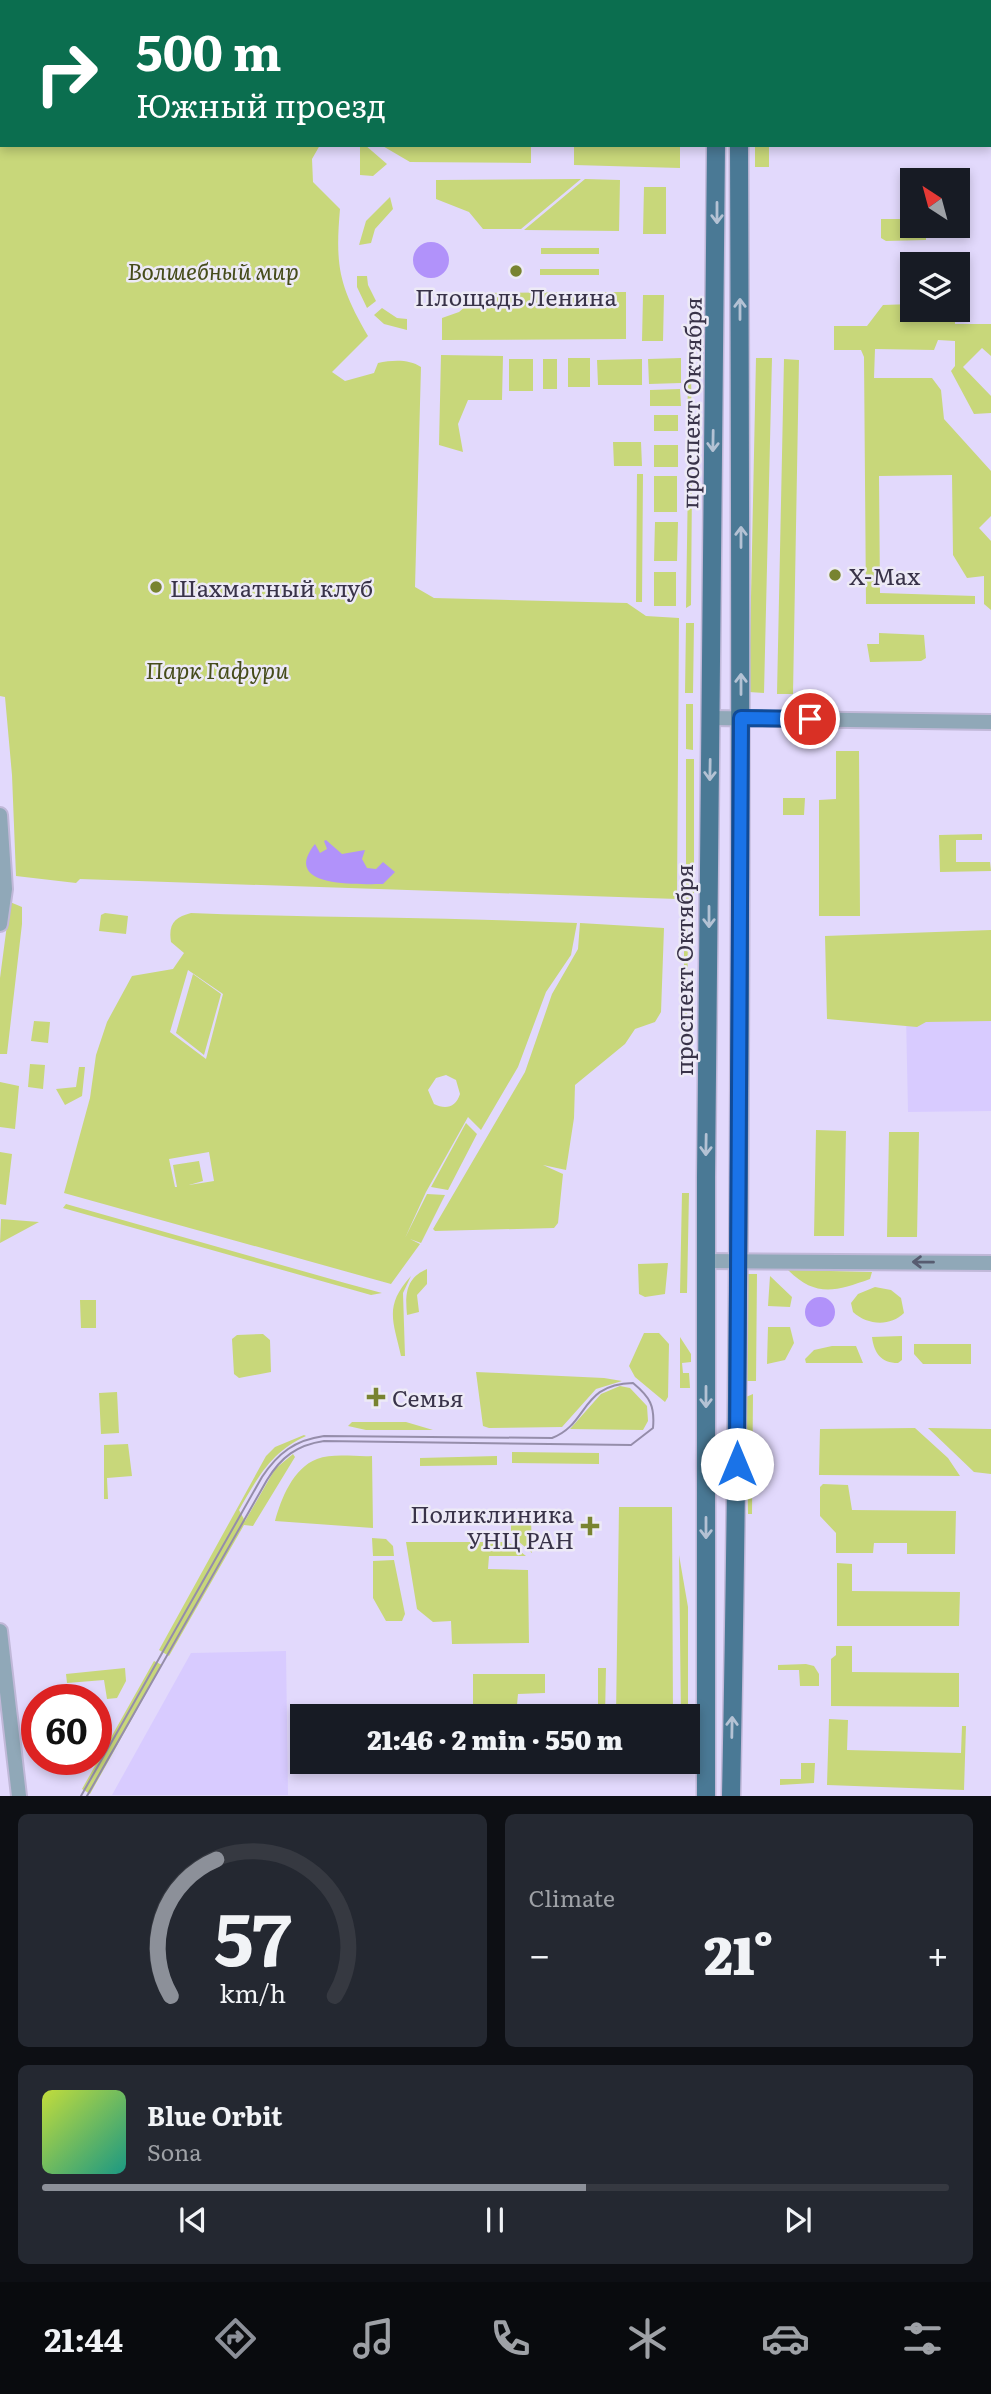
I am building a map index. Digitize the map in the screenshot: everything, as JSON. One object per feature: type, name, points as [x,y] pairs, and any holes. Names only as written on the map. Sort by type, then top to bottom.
[{"type":"main road","name":"проспект Октября","points":[[706,1796],[706,1261],[716,147]]},
{"type":"main road","name":"проспект Октября","points":[[731,1796],[736,1573],[741,718],[739,147]]},
{"type":"main road","points":[[711,604],[741,605]]},
{"type":"main road","points":[[709,849],[740,850]]},
{"type":"main road","points":[[706,1350],[737,1350]]},
{"type":"main road","points":[[706,1573],[736,1573]]},
{"type":"street","points":[[710,718],[991,722]]},
{"type":"street","points":[[0,815],[5,889],[0,924]]},
{"type":"street","points":[[706,1261],[991,1263]]},
{"type":"street","points":[[0,1631],[19,1796]]},
{"type":"shaded area","points":[[431,242],[444,247],[449,260],[444,273],[431,278],[418,273],[413,260],[418,247]]},
{"type":"shaded area","points":[[326,840],[342,854],[365,850],[362,859],[367,868],[376,869],[383,862],[395,872],[383,884],[343,883],[315,876],[307,869],[307,859],[315,844],[320,853],[327,849]]},
{"type":"shaded area","points":[[991,964],[991,1111],[908,1112],[905,966]]},
{"type":"shaded area","points":[[820,1297],[831,1301],[835,1312],[831,1323],[820,1327],[809,1323],[805,1312],[809,1301]]},
{"type":"shaded area","points":[[286,1651],[288,1795],[112,1795],[191,1653]]},
{"type":"green space","name":"Парк Гафури","points":[[0,147],[319,147],[312,159],[313,182],[340,209],[338,246],[341,275],[351,303],[368,336],[332,372],[345,381],[374,373],[378,363],[401,361],[421,367],[415,587],[434,598],[627,603],[646,616],[679,618],[677,899],[80,879],[76,883],[16,876],[12,775],[5,697],[0,696]]},
{"type":"green space","points":[[360,147],[367,147],[387,164],[373,176],[360,175]]},
{"type":"green space","points":[[384,147],[531,147],[531,163],[410,162]]},
{"type":"green space","points":[[574,147],[680,147],[680,168],[574,165]]},
{"type":"green space","points":[[755,147],[769,147],[769,167],[755,167]]},
{"type":"green space","points":[[581,179],[521,229],[483,229],[469,212],[436,199],[436,180]]},
{"type":"green space","points":[[585,179],[620,180],[619,231],[524,230]]},
{"type":"green space","points":[[644,187],[666,187],[666,234],[643,234]]},
{"type":"green space","points":[[390,197],[393,209],[375,229],[371,243],[359,245],[366,221]]},
{"type":"green space","points":[[881,219],[900,219],[900,238],[926,240],[886,241],[881,238]]},
{"type":"green space","points":[[541,248],[599,248],[599,254],[541,254]]},
{"type":"green space","points":[[540,269],[599,269],[599,275],[540,275]]},
{"type":"green space","points":[[357,276],[367,276],[368,285],[376,301],[367,308],[357,287]]},
{"type":"green space","points":[[626,292],[626,339],[442,340],[442,318],[459,312],[481,293]]},
{"type":"green space","points":[[643,295],[664,295],[663,341],[642,341]]},
{"type":"green space","points":[[900,304],[900,322],[991,324],[991,356],[982,348],[963,367],[991,396],[991,413],[974,414],[951,371],[955,366],[955,341],[938,340],[934,350],[875,349],[874,378],[932,378],[941,390],[944,419],[991,471],[991,516],[979,528],[991,541],[991,610],[984,604],[984,576],[967,578],[953,555],[952,475],[879,476],[880,593],[975,596],[975,604],[866,604],[864,357],[861,350],[834,350],[834,326],[867,326],[883,305]]},
{"type":"green space","points":[[382,308],[397,318],[407,319],[407,330],[384,324],[374,315]]},
{"type":"green space","points":[[441,355],[503,356],[502,400],[468,400],[458,424],[463,452],[439,445]]},
{"type":"green space","points":[[568,358],[590,358],[590,387],[568,387]]},
{"type":"green space","points":[[681,358],[681,383],[649,384],[648,359]]},
{"type":"green space","points":[[756,358],[772,358],[764,693],[749,692]]},
{"type":"green space","points":[[509,359],[533,359],[533,391],[509,391]]},
{"type":"green space","points":[[543,359],[557,359],[557,389],[543,389]]},
{"type":"green space","points":[[642,359],[642,385],[598,385],[597,360]]},
{"type":"green space","points":[[784,359],[799,360],[793,694],[777,694]]},
{"type":"green space","points":[[688,361],[691,366],[692,460],[687,464]]},
{"type":"green space","points":[[680,389],[681,406],[650,406],[650,390]]},
{"type":"green space","points":[[654,415],[678,415],[678,431],[654,431]]},
{"type":"green space","points":[[613,442],[641,442],[642,466],[614,466]]},
{"type":"green space","points":[[654,445],[678,445],[678,467],[654,467]]},
{"type":"green space","points":[[637,474],[643,474],[642,602],[636,602]]},
{"type":"green space","points":[[654,476],[677,476],[677,512],[654,512]]},
{"type":"green space","points":[[688,479],[692,482],[691,605],[686,608]]},
{"type":"green space","points":[[655,522],[678,522],[677,561],[654,561]]},
{"type":"green space","points":[[654,572],[676,572],[676,606],[654,606]]},
{"type":"green space","points":[[686,623],[694,623],[693,693],[685,693]]},
{"type":"green space","points":[[879,633],[924,635],[926,658],[921,661],[870,662],[867,644],[879,644]]},
{"type":"green space","points":[[686,704],[693,704],[693,750],[686,749]]},
{"type":"green space","points":[[836,751],[859,751],[860,916],[819,916],[819,800],[836,799]]},
{"type":"green space","points":[[686,759],[694,759],[694,899],[686,902]]},
{"type":"green space","points":[[783,798],[805,798],[804,815],[783,815]]},
{"type":"green space","points":[[982,834],[982,840],[956,840],[956,862],[990,862],[991,871],[940,872],[939,835]]},
{"type":"green space","points":[[10,902],[22,907],[22,924],[7,1054],[0,1054],[0,978]]},
{"type":"green space","points":[[105,913],[128,916],[126,934],[99,931],[101,915]]},
{"type":"green space","points":[[191,913],[577,923],[571,955],[546,992],[518,1067],[481,1130],[468,1117],[426,1192],[405,1238],[427,1194],[445,1195],[421,1243],[410,1239],[420,1244],[391,1284],[64,1193],[90,1098],[96,1055],[107,1022],[132,976],[173,969],[184,953],[171,942],[171,930],[174,922]],"holes":[[[188,970],[223,994],[206,1059],[170,1032]],[[446,1075],[456,1080],[460,1094],[453,1104],[446,1107],[434,1104],[428,1090],[436,1078]],[[209,1152],[214,1181],[189,1185],[203,1181],[199,1161],[173,1165],[175,1187],[169,1159]]]},
{"type":"green space","points":[[684,919],[688,922],[687,1027],[684,1029]]},
{"type":"green space","points":[[580,923],[664,928],[661,1012],[655,1022],[635,1029],[625,1044],[575,1085],[574,1118],[566,1170],[543,1165],[563,1174],[558,1223],[554,1228],[435,1231],[433,1229],[525,1072],[552,994],[578,949]]},
{"type":"green space","points":[[991,930],[991,1021],[926,1022],[917,1027],[827,1019],[825,936]]},
{"type":"green space","points":[[193,974],[221,994],[204,1055],[176,1033]]},
{"type":"green space","points":[[34,1021],[50,1022],[48,1043],[31,1041]]},
{"type":"green space","points":[[30,1064],[45,1065],[43,1089],[28,1087]]},
{"type":"green space","points":[[79,1067],[85,1067],[82,1096],[65,1105],[56,1089],[76,1087]]},
{"type":"green space","points":[[0,1082],[19,1086],[15,1129],[0,1127]]},
{"type":"green space","points":[[466,1123],[477,1134],[448,1190],[431,1187]]},
{"type":"green space","points":[[816,1130],[846,1131],[844,1236],[814,1236]]},
{"type":"green space","points":[[889,1132],[919,1132],[917,1237],[887,1237]]},
{"type":"green space","points":[[0,1152],[12,1154],[6,1205],[0,1204]]},
{"type":"green space","points":[[682,1193],[689,1193],[687,1293],[680,1293]]},
{"type":"green space","points":[[66,1204],[382,1293],[371,1295],[63,1208]]},
{"type":"green space","points":[[1,1219],[39,1222],[0,1243]]},
{"type":"green space","points":[[668,1263],[665,1294],[645,1297],[639,1294],[638,1264]]},
{"type":"green space","points":[[427,1269],[427,1284],[417,1295],[419,1312],[407,1315],[408,1288],[415,1277]]},
{"type":"green space","points":[[788,1270],[872,1272],[870,1279],[847,1287],[827,1289],[808,1285]]},
{"type":"green space","points":[[747,1274],[757,1274],[756,1381],[746,1381]]},
{"type":"green space","points":[[411,1276],[403,1293],[405,1356],[401,1356],[394,1323],[394,1305],[402,1287]]},
{"type":"green space","points":[[770,1276],[792,1297],[790,1307],[768,1306]]},
{"type":"green space","points":[[875,1287],[891,1290],[901,1298],[904,1313],[892,1321],[878,1323],[865,1320],[853,1312],[851,1303],[858,1294]]},
{"type":"green space","points":[[80,1300],[96,1300],[96,1328],[81,1328]]},
{"type":"green space","points":[[768,1327],[790,1327],[794,1343],[785,1360],[767,1364]]},
{"type":"green space","points":[[644,1333],[659,1333],[669,1344],[668,1397],[665,1402],[635,1377],[629,1366]]},
{"type":"green space","points":[[263,1334],[270,1340],[271,1372],[239,1378],[234,1374],[232,1339],[237,1335]]},
{"type":"green space","points":[[902,1336],[902,1360],[892,1363],[879,1356],[872,1337]]},
{"type":"green space","points":[[680,1337],[691,1354],[691,1362],[682,1363],[683,1373],[689,1373],[690,1388],[680,1388]]},
{"type":"green space","points":[[914,1344],[971,1344],[971,1364],[923,1364],[914,1354]]},
{"type":"green space","points":[[832,1346],[856,1346],[863,1363],[806,1363],[805,1359],[814,1350]]},
{"type":"green space","points":[[476,1372],[622,1381],[596,1389],[562,1427],[489,1428],[483,1426]]},
{"type":"green space","points":[[620,1386],[630,1388],[647,1406],[648,1421],[643,1430],[570,1429],[601,1394]]},
{"type":"green space","points":[[117,1392],[119,1433],[101,1434],[99,1393]]},
{"type":"green space","points":[[753,1394],[752,1514],[748,1514],[746,1397]]},
{"type":"green space","points":[[352,1422],[406,1422],[433,1430],[366,1430],[348,1426]]},
{"type":"green space","points":[[915,1428],[948,1458],[960,1476],[819,1475],[820,1429]]},
{"type":"green space","points":[[928,1428],[991,1429],[991,1474],[974,1472]]},
{"type":"green space","points":[[306,1436],[274,1458],[259,1476],[239,1510],[245,1521],[275,1469],[293,1454],[295,1457],[253,1526],[244,1525],[169,1656],[159,1650],[266,1456],[275,1447]]},
{"type":"green space","points":[[128,1444],[132,1476],[107,1478],[108,1499],[104,1499],[104,1445]]},
{"type":"green space","points":[[512,1452],[599,1453],[599,1464],[512,1463]]},
{"type":"green space","points":[[330,1456],[372,1456],[373,1528],[275,1521],[289,1485],[309,1463]]},
{"type":"green space","points":[[497,1456],[497,1465],[420,1466],[420,1458]]},
{"type":"green space","points":[[823,1484],[848,1485],[852,1510],[956,1511],[955,1554],[907,1554],[907,1543],[874,1543],[873,1553],[836,1553],[836,1533],[820,1516],[820,1487]]},
{"type":"green space","points":[[619,1507],[672,1507],[673,1704],[616,1704]]},
{"type":"green space","points":[[531,1518],[532,1553],[511,1535],[511,1519]]},
{"type":"green space","points":[[372,1538],[386,1539],[393,1546],[394,1556],[373,1556]]},
{"type":"green space","points":[[406,1542],[508,1542],[526,1556],[489,1556],[488,1569],[528,1570],[529,1643],[452,1644],[451,1621],[433,1622],[417,1609]]},
{"type":"green space","points":[[679,1555],[688,1607],[688,1704],[681,1704]]},
{"type":"green space","points":[[394,1560],[405,1614],[402,1621],[386,1621],[373,1598],[373,1561]]},
{"type":"green space","points":[[837,1563],[852,1564],[852,1591],[960,1592],[959,1626],[837,1626]]},
{"type":"green space","points":[[836,1646],[852,1646],[852,1672],[959,1673],[959,1707],[831,1706],[831,1659],[836,1655]]},
{"type":"green space","points":[[154,1661],[162,1665],[112,1755],[112,1736]]},
{"type":"green space","points":[[778,1665],[814,1666],[819,1674],[819,1686],[800,1686],[799,1670],[778,1670]]},
{"type":"green space","points":[[125,1668],[126,1681],[117,1698],[112,1698],[112,1684],[105,1684],[104,1680],[67,1683],[66,1674]]},
{"type":"green space","points":[[598,1668],[606,1668],[605,1704],[598,1704]]},
{"type":"green space","points":[[473,1674],[545,1674],[545,1693],[518,1694],[517,1704],[473,1704]]},
{"type":"green space","points":[[829,1719],[848,1720],[847,1750],[961,1753],[962,1726],[966,1726],[964,1790],[827,1785]]},
{"type":"green space","points":[[801,1763],[815,1763],[814,1783],[780,1785],[780,1779],[801,1779]]},
{"type":"green space","points":[[90,1775],[101,1775],[90,1794],[82,1789]]},
{"type":"tram line","points":[[81,1796],[262,1477],[288,1449],[324,1436],[552,1438],[573,1424],[594,1397],[603,1390],[633,1383],[644,1393],[652,1408],[653,1428],[631,1445],[324,1441],[291,1453],[267,1480],[87,1796]]},
{"type":"place","name":"Площадь Ленина","points":[[516,271]]},
{"type":"place","name":"X-Max","points":[[835,575]]},
{"type":"place","name":"Шахматный клуб","points":[[156,587]]},
{"type":"place","name":"Семья","points":[[376,1397]]},
{"type":"place","name":"Поликлиника УНЦ РАН","points":[[590,1526]]},
{"type":"route","points":[[737,1464],[741,718],[810,719]]},
{"type":"park label","name":"Волшебный мир","points":[[213,270]]}]
